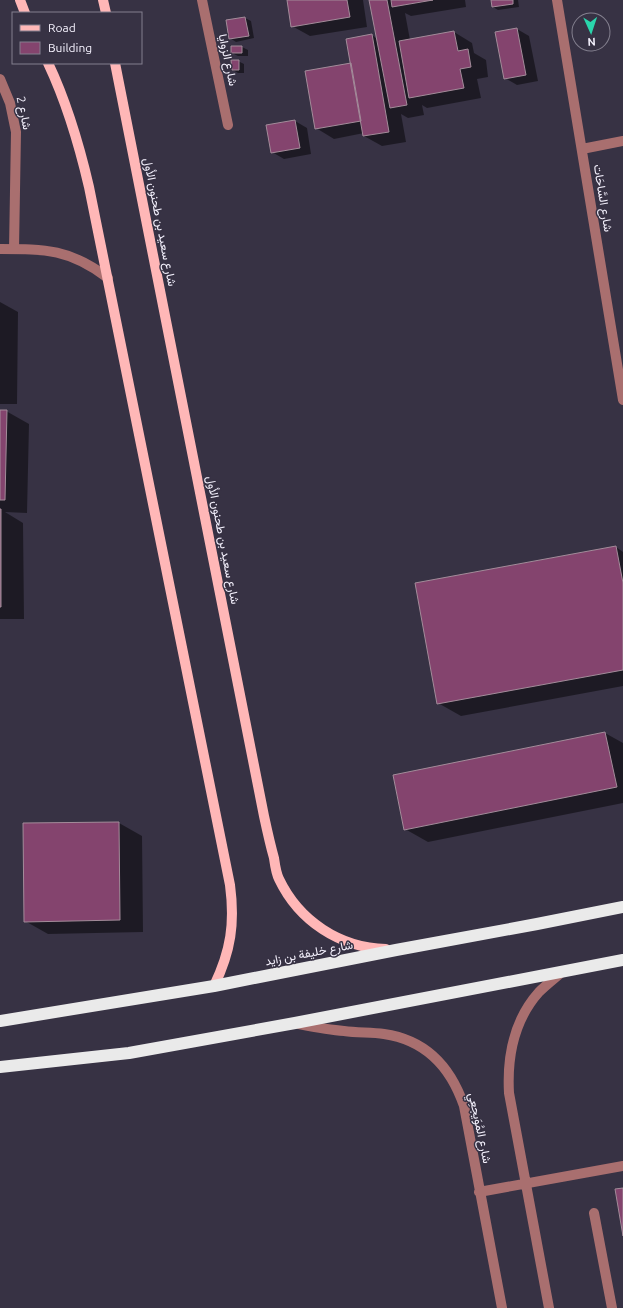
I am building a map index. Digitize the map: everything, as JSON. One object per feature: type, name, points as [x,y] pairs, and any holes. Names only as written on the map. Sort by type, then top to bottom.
[{"type":"highway","name":"شارع خليفة بن زايد","points":[[0,1021],[214,986],[623,907]]},
{"type":"highway","points":[[0,1067],[129,1052],[295,1023],[623,960]]},
{"type":"main road","points":[[20,0],[25,12]]},
{"type":"main road","points":[[103,0],[106,12]]},
{"type":"main road","points":[[48,64],[68,112],[80,149],[108,278],[230,885],[233,906],[230,940],[223,967],[214,986]]},
{"type":"main road","name":"شارع سعيد بن طحنون الأول","points":[[116,64],[262,809],[278,878],[289,896],[302,912],[317,926],[335,937],[375,949],[396,950]]},
{"type":"street","name":"شارع الزوايا","points":[[202,0],[228,125]]},
{"type":"street","name":"شارع السَّاحَات","points":[[557,0],[623,400]]},
{"type":"street","name":"شارع 2","points":[[0,79],[10,103],[16,132],[14,249]]},
{"type":"street","points":[[582,149],[623,141]]},
{"type":"street","points":[[0,249],[39,249],[69,256],[83,261],[108,278]]},
{"type":"street","points":[[549,1308],[509,1093],[508,1075],[509,1057],[519,1023],[539,992],[562,971]]},
{"type":"street","name":"شارع المُوَيجعِي","points":[[295,1023],[346,1032],[385,1034],[401,1038],[415,1044],[429,1053],[451,1076],[459,1090],[464,1106],[502,1308]]},
{"type":"street","points":[[479,1192],[623,1166]]},
{"type":"street","points":[[594,1213],[612,1308]]},
{"type":"building","points":[[287,0],[347,0],[350,17],[291,27]]},
{"type":"building","points":[[369,0],[387,0],[407,105],[390,108]]},
{"type":"building","points":[[391,0],[433,0],[392,7]]},
{"type":"building","points":[[491,0],[513,0],[513,4],[492,7]]},
{"type":"building","points":[[245,17],[249,36],[229,39],[226,20]]},
{"type":"building","points":[[517,28],[526,75],[504,79],[495,32]]},
{"type":"building","points":[[454,31],[458,51],[468,49],[471,67],[460,69],[464,88],[409,98],[399,41]]},
{"type":"building","points":[[372,34],[389,132],[363,136],[346,39]]},
{"type":"building","points":[[231,46],[242,46],[242,53],[231,53]]},
{"type":"building","points":[[231,60],[239,60],[239,70],[232,70]]},
{"type":"building","points":[[351,63],[361,121],[315,129],[305,71]]},
{"type":"building","points":[[295,120],[300,148],[271,153],[266,125]]},
{"type":"building","points":[[0,410],[7,410],[5,500],[0,500]]},
{"type":"building","points":[[1,509],[1,607],[0,607]]},
{"type":"building","points":[[616,546],[623,583],[623,670],[437,704],[415,583]]},
{"type":"building","points":[[605,732],[617,787],[404,830],[393,775]]},
{"type":"building","points":[[119,822],[120,920],[24,922],[23,823]]},
{"type":"building","points":[[623,1188],[623,1236],[615,1189]]}]
